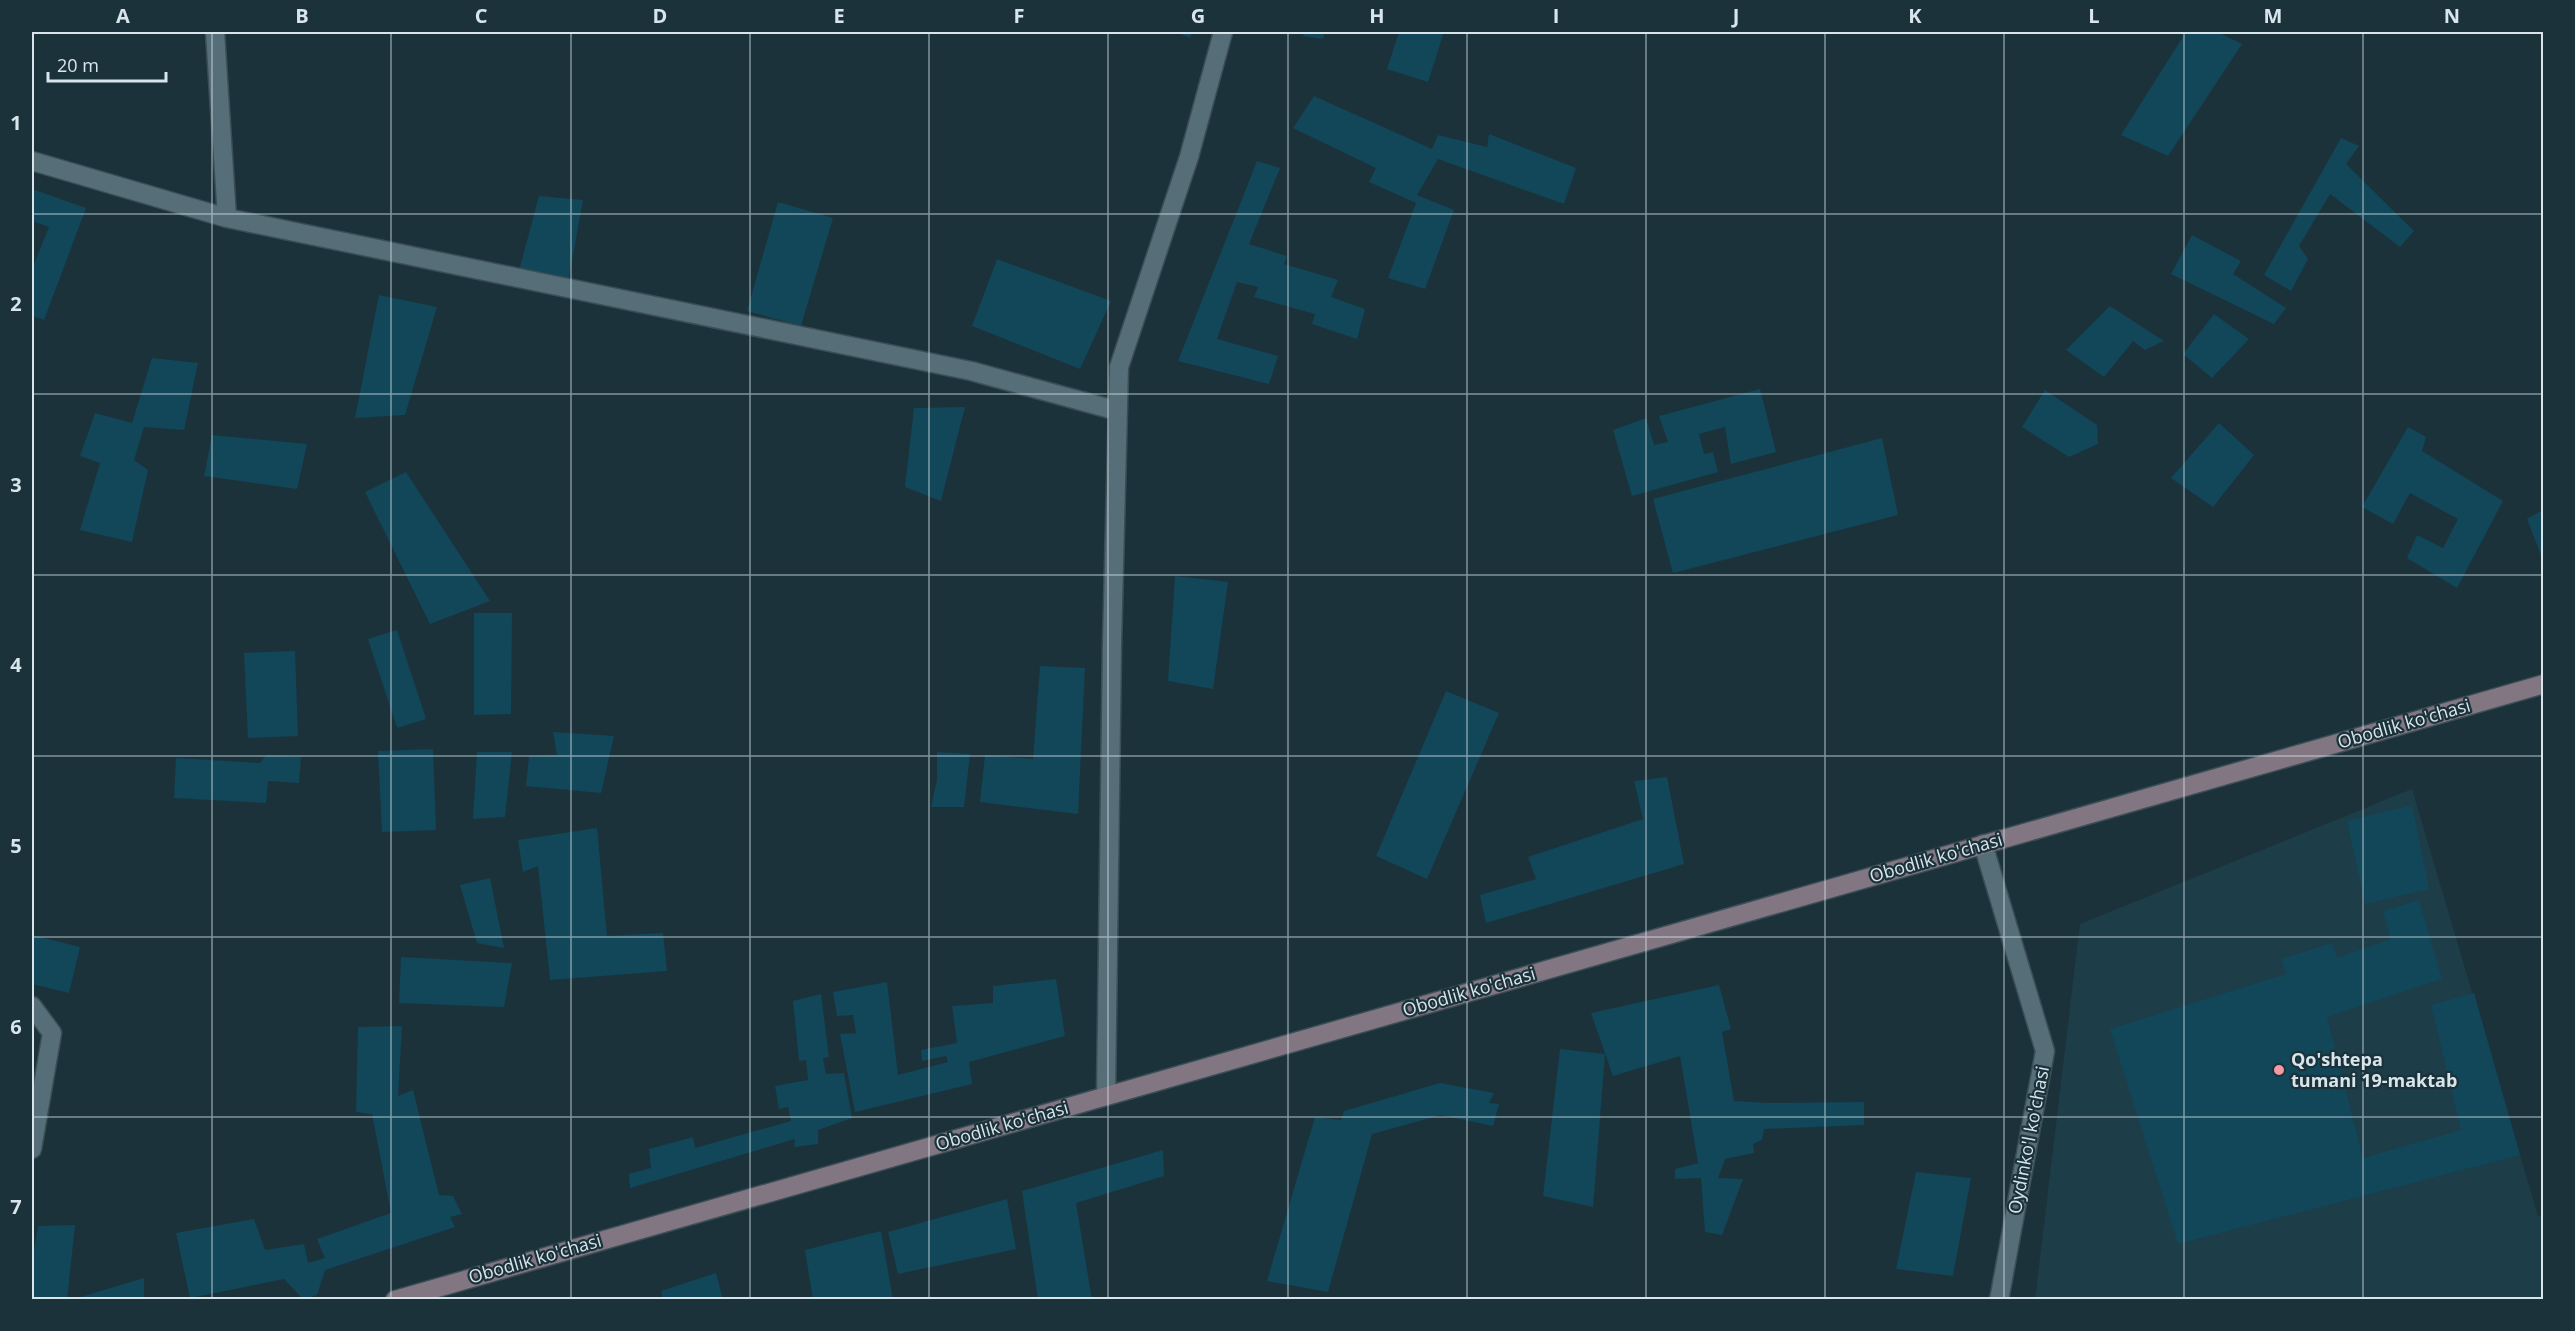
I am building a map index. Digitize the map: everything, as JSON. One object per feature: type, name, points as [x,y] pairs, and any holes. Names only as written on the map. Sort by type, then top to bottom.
[{"type":"street","points":[[215,32],[227,218]]},
{"type":"street","points":[[1106,1096],[1112,644],[1119,367],[1189,157],[1223,32]]},
{"type":"street","points":[[32,161],[227,218],[971,371],[1118,411]]},
{"type":"street","name":"Obodlik ko'chasi","points":[[395,1299],[2544,684]]},
{"type":"street","name":"Oydinko'l ko'chasi","points":[[1983,844],[2045,1051],[1999,1299]]},
{"type":"street","points":[[32,1006],[52,1033],[32,1149]]},
{"type":"shaded area","name":"Qo'shtepa tumani 19-maktab","points":[[2412,789],[2538,1216],[2543,1217],[2543,1299],[2035,1300],[2080,924]]},
{"type":"building","points":[[1176,32],[1193,32],[1190,38]]},
{"type":"building","points":[[1304,32],[1325,32],[1323,39],[1303,36]]},
{"type":"building","points":[[1399,32],[1444,32],[1428,82],[1387,69]]},
{"type":"building","points":[[2186,32],[2218,32],[2242,44],[2168,156],[2121,135]]},
{"type":"building","points":[[1314,96],[1432,149],[1438,135],[1487,147],[1489,134],[1576,168],[1564,204],[1438,159],[1417,195],[1454,210],[1425,289],[1388,278],[1416,203],[1369,182],[1376,168],[1293,128]]},
{"type":"building","points":[[2341,138],[2359,146],[2346,164],[2414,231],[2400,247],[2330,194],[2299,246],[2308,259],[2291,291],[2264,275]]},
{"type":"building","points":[[1257,161],[1280,168],[1249,244],[1287,256],[1284,264],[1338,280],[1331,297],[1365,309],[1357,339],[1312,324],[1315,314],[1254,297],[1258,287],[1237,282],[1217,339],[1278,356],[1269,384],[1178,361]]},
{"type":"building","points":[[32,189],[86,208],[44,320],[32,316],[32,269],[49,227],[32,221]]},
{"type":"building","points":[[539,196],[583,200],[567,288],[517,278]]},
{"type":"building","points":[[778,202],[833,218],[801,326],[747,311]]},
{"type":"building","points":[[2192,235],[2241,261],[2233,274],[2286,308],[2274,324],[2171,274]]},
{"type":"building","points":[[997,259],[1111,301],[1080,369],[972,326]]},
{"type":"building","points":[[379,295],[437,307],[405,415],[355,418]]},
{"type":"building","points":[[2110,306],[2164,341],[2145,350],[2133,341],[2104,377],[2066,350]]},
{"type":"building","points":[[2214,314],[2249,339],[2212,378],[2183,354]]},
{"type":"building","points":[[152,358],[198,363],[184,430],[144,427],[134,460],[148,470],[132,542],[80,530],[100,463],[80,456],[95,413],[132,423]]},
{"type":"building","points":[[1760,389],[1776,452],[1731,464],[1725,427],[1699,434],[1704,454],[1713,452],[1718,472],[1632,496],[1613,430],[1646,418],[1654,445],[1668,442],[1659,416]]},
{"type":"building","points":[[2045,390],[2097,425],[2098,444],[2069,457],[2022,427]]},
{"type":"building","points":[[965,407],[941,501],[905,487],[914,408]]},
{"type":"building","points":[[2219,423],[2254,455],[2213,507],[2171,478]]},
{"type":"building","points":[[2408,427],[2426,437],[2422,451],[2503,501],[2457,588],[2407,558],[2417,535],[2443,548],[2458,519],[2410,493],[2393,524],[2362,507]]},
{"type":"building","points":[[212,435],[307,444],[297,489],[204,476]]},
{"type":"building","points":[[1882,438],[1898,515],[1673,573],[1653,499]]},
{"type":"building","points":[[406,472],[490,601],[430,624],[365,492]]},
{"type":"building","points":[[2544,509],[2544,560],[2543,560],[2527,519]]},
{"type":"building","points":[[1175,576],[1228,582],[1213,689],[1168,681]]},
{"type":"building","points":[[474,613],[512,613],[511,714],[474,715]]},
{"type":"building","points":[[397,630],[426,719],[397,728],[368,639]]},
{"type":"building","points":[[295,651],[298,736],[248,738],[244,653]]},
{"type":"building","points":[[1040,666],[1085,668],[1078,814],[980,802],[985,755],[1033,759]]},
{"type":"building","points":[[1446,691],[1499,713],[1427,879],[1376,856]]},
{"type":"building","points":[[553,732],[614,736],[601,793],[526,786],[529,756],[557,755]]},
{"type":"building","points":[[433,749],[436,830],[382,832],[378,751]]},
{"type":"building","points":[[477,752],[512,752],[505,817],[473,819]]},
{"type":"building","points":[[937,752],[970,754],[964,807],[931,807],[937,780]]},
{"type":"building","points":[[266,755],[301,757],[299,783],[268,781],[266,803],[174,798],[176,758],[260,763]]},
{"type":"building","points":[[1667,777],[1684,864],[1486,923],[1480,895],[1536,879],[1528,857],[1643,819],[1634,781]]},
{"type":"building","points":[[2412,805],[2429,889],[2365,904],[2347,821]]},
{"type":"building","points":[[597,828],[607,936],[663,933],[667,971],[550,980],[538,866],[523,872],[518,840]]},
{"type":"building","points":[[490,878],[504,948],[477,943],[460,885]]},
{"type":"building","points":[[2419,900],[2442,979],[2327,1017],[2363,1158],[2461,1130],[2431,1005],[2474,993],[2520,1155],[2178,1244],[2110,1029],[2286,974],[2281,959],[2332,943],[2337,958],[2390,939],[2383,911]]},
{"type":"building","points":[[32,935],[80,947],[69,993],[32,984]]},
{"type":"building","points":[[401,957],[512,963],[504,1007],[399,1003]]},
{"type":"building","points":[[1056,979],[1065,1036],[969,1062],[972,1084],[855,1112],[840,1034],[856,1033],[853,1015],[837,1016],[833,992],[887,982],[898,1075],[948,1062],[946,1056],[922,1061],[921,1050],[957,1043],[952,1006],[993,1003],[993,986]]},
{"type":"building","points":[[1719,985],[1731,1029],[1722,1032],[1734,1101],[1864,1102],[1864,1125],[1764,1129],[1762,1140],[1753,1144],[1754,1153],[1725,1159],[1718,1178],[1743,1179],[1722,1235],[1705,1232],[1701,1178],[1675,1179],[1675,1169],[1698,1163],[1680,1056],[1613,1076],[1591,1013]]},
{"type":"building","points":[[821,994],[829,1057],[823,1058],[826,1074],[844,1073],[852,1118],[818,1130],[818,1144],[794,1147],[795,1139],[630,1188],[629,1174],[651,1168],[649,1149],[693,1137],[695,1148],[791,1121],[788,1107],[779,1109],[775,1086],[808,1080],[806,1060],[799,1061],[793,1001]]},
{"type":"building","points":[[402,1026],[398,1096],[413,1090],[439,1195],[453,1196],[462,1214],[450,1217],[455,1227],[325,1270],[317,1295],[303,1299],[284,1279],[190,1298],[176,1233],[254,1219],[265,1250],[304,1244],[308,1263],[325,1258],[317,1239],[391,1213],[372,1114],[356,1112],[358,1027]]},
{"type":"building","points":[[1560,1049],[1605,1054],[1593,1207],[1543,1196]]},
{"type":"building","points":[[1440,1083],[1494,1093],[1489,1103],[1499,1104],[1493,1126],[1441,1115],[1372,1134],[1328,1292],[1267,1281],[1315,1117],[1341,1120],[1344,1111]]},
{"type":"building","points":[[1163,1150],[1164,1176],[1076,1203],[1092,1300],[1038,1300],[1022,1191]]},
{"type":"building","points":[[1916,1172],[1971,1178],[1953,1276],[1896,1269]]},
{"type":"building","points":[[1007,1199],[1016,1249],[898,1274],[888,1232]]},
{"type":"building","points":[[75,1225],[67,1300],[32,1300],[32,1263],[38,1226]]},
{"type":"building","points":[[881,1231],[893,1300],[813,1300],[805,1250]]},
{"type":"building","points":[[716,1273],[723,1300],[663,1300],[661,1291]]},
{"type":"building","points":[[144,1278],[144,1300],[74,1300],[74,1299]]},
{"type":"place","name":"Qo'shtepa tumani 19-maktab","points":[[2279,1070]]}]
